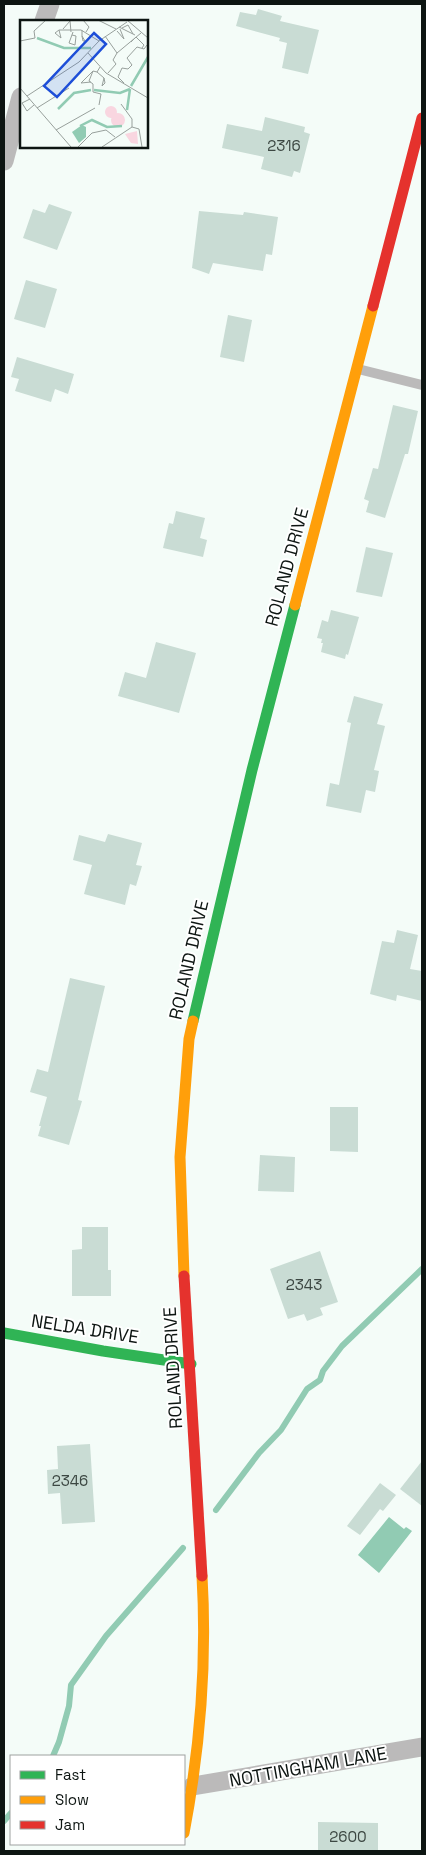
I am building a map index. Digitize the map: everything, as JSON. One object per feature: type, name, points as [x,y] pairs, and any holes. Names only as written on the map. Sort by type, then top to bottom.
[{"type":"street","points":[[44,20],[50,4]]},
{"type":"street","points":[[4,161],[20,101]]},
{"type":"street","name":"ROLAND DRIVE","points":[[185,1828],[193,1786],[202,1679],[204,1616],[191,1364],[183,1252],[180,1157],[189,1039],[252,770],[422,118]]},
{"type":"street","name":"NELDA DRIVE","points":[[4,1333],[191,1364]]},
{"type":"street","name":"NOTTINGHAM LANE","points":[[193,1786],[422,1747]]},
{"type":"lane","points":[[357,368],[422,385]]},
{"type":"shaded area","points":[[389,1517],[404,1529],[406,1527],[412,1531],[379,1573],[358,1555]]},
{"type":"building","points":[[258,9],[282,16],[280,21],[319,30],[308,74],[282,68],[287,43],[279,41],[280,38],[236,26],[240,12],[256,15]]},
{"type":"building","points":[[265,117],[305,127],[304,132],[310,134],[300,173],[294,171],[292,177],[261,169],[264,157],[222,148],[227,124],[262,131]]},
{"type":"building","points":[[49,204],[72,212],[57,250],[23,238],[33,209],[45,213]]},
{"type":"building","points":[[199,211],[243,215],[244,212],[278,217],[272,255],[266,254],[263,271],[213,263],[209,274],[192,268]]},
{"type":"building","points":[[26,280],[57,289],[45,328],[14,319]]},
{"type":"building","points":[[228,315],[252,320],[244,362],[220,357]]},
{"type":"building","points":[[17,357],[74,374],[68,394],[55,389],[51,402],[15,391],[19,379],[11,377]]},
{"type":"building","points":[[393,405],[418,411],[408,454],[405,454],[385,518],[366,512],[369,501],[364,499],[373,468],[378,469]]},
{"type":"building","points":[[176,511],[205,518],[200,538],[207,540],[203,557],[163,548],[169,523],[173,524]]},
{"type":"building","points":[[366,547],[393,553],[382,597],[356,592]]},
{"type":"building","points":[[331,610],[359,617],[348,655],[346,654],[345,659],[321,652],[322,639],[317,638],[322,620],[328,622]]},
{"type":"building","points":[[156,642],[196,653],[179,713],[118,696],[125,672],[146,678]]},
{"type":"building","points":[[354,696],[383,704],[377,724],[385,726],[374,770],[379,771],[375,792],[366,790],[361,813],[326,806],[330,783],[339,785],[351,723],[347,722]]},
{"type":"building","points":[[108,834],[142,843],[136,865],[142,866],[136,886],[130,884],[125,905],[84,894],[92,865],[73,860],[79,835],[105,842]]},
{"type":"building","points":[[397,930],[418,935],[410,969],[422,971],[422,1001],[397,995],[396,1001],[370,994],[382,941],[394,943]]},
{"type":"building","points":[[70,978],[105,986],[78,1100],[82,1101],[69,1145],[38,1136],[47,1097],[30,1092],[37,1069],[48,1072]]},
{"type":"building","points":[[330,1107],[358,1107],[358,1152],[330,1151]]},
{"type":"building","points":[[260,1155],[295,1157],[294,1192],[258,1191]]},
{"type":"building","points":[[82,1227],[108,1227],[108,1270],[111,1270],[111,1296],[72,1296],[72,1250],[82,1249]]},
{"type":"building","points":[[320,1251],[338,1302],[320,1308],[323,1315],[307,1321],[304,1314],[288,1319],[270,1269]]},
{"type":"building","points":[[90,1444],[95,1522],[62,1524],[60,1493],[48,1494],[47,1470],[58,1469],[57,1446]]},
{"type":"building","points":[[422,1461],[422,1506],[400,1489]]},
{"type":"building","points":[[380,1483],[396,1495],[383,1511],[380,1509],[360,1535],[347,1526]]},
{"type":"building","points":[[318,1822],[378,1823],[378,1851],[318,1851]]},
{"type":"waterway","points":[[216,1510],[259,1453],[281,1430],[307,1389],[320,1380],[323,1371],[342,1346],[422,1269]]},
{"type":"waterway","points":[[53,1755],[69,1706],[71,1685],[106,1636],[183,1548]]},
{"type":"waterway","points":[[4,1821],[10,1814]]},
{"type":"traffic: fast","points":[[193,1021],[252,770],[295,605]]},
{"type":"traffic: fast","points":[[4,1333],[103,1351],[191,1364]]},
{"type":"traffic: slow","points":[[295,605],[373,306]]},
{"type":"traffic: slow","points":[[184,1276],[180,1157],[189,1039],[193,1021]]},
{"type":"traffic: slow","points":[[185,1828],[190,1801],[201,1705],[204,1641],[202,1576]]},
{"type":"traffic: jam","points":[[373,306],[422,118]]},
{"type":"traffic: jam","points":[[184,1276],[202,1576]]}]
